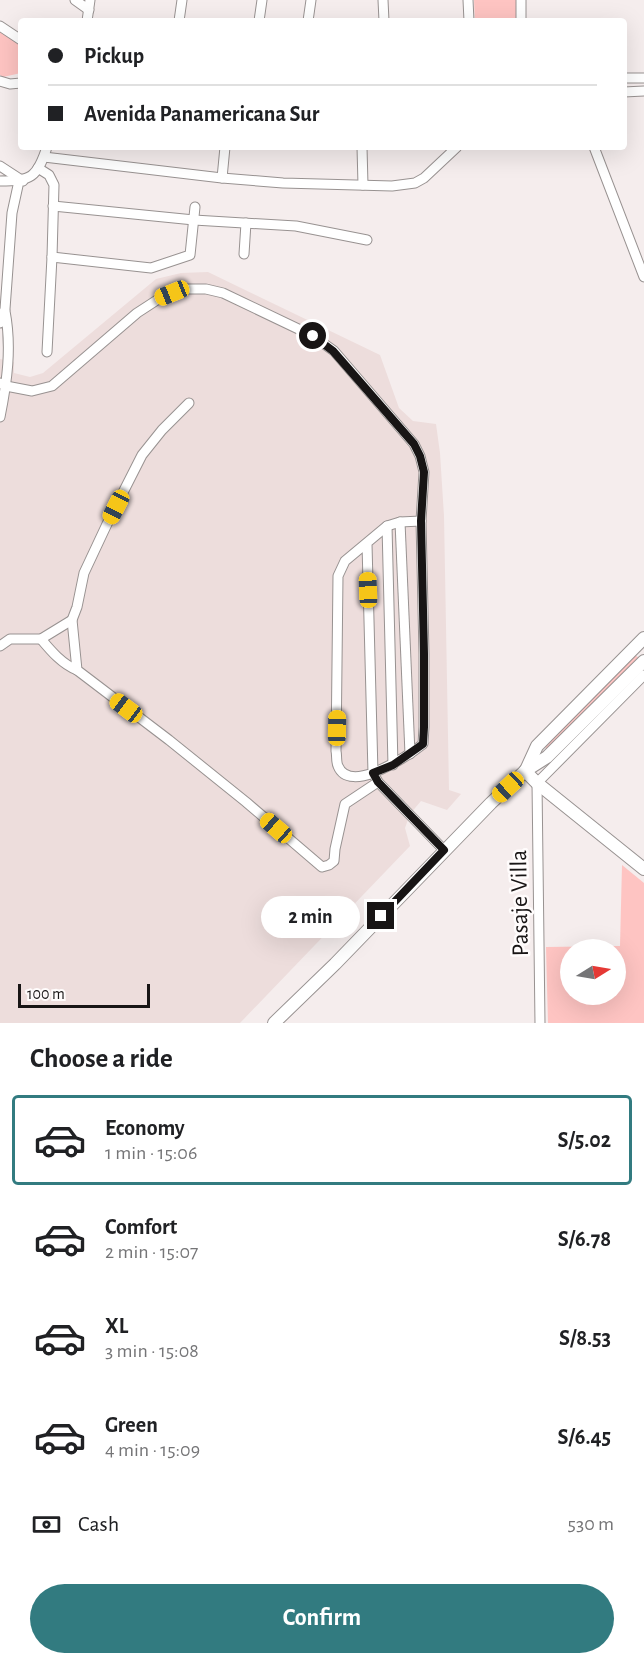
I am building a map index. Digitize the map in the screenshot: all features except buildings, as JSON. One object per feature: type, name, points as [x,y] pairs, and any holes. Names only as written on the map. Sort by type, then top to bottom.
[{"type":"main road","points":[[525,771],[537,746],[643,641]]},
{"type":"main road","points":[[274,1023],[335,964],[444,850],[525,771],[547,757],[644,661]]},
{"type":"main road","points":[[525,771],[644,869]]},
{"type":"street","points":[[75,0],[90,5]]},
{"type":"street","points":[[179,18],[182,0]]},
{"type":"street","points":[[259,18],[262,0]]},
{"type":"street","points":[[308,18],[311,0]]},
{"type":"street","points":[[383,0],[384,18]]},
{"type":"street","points":[[468,0],[469,18]]},
{"type":"street","points":[[521,0],[521,18]]},
{"type":"street","points":[[0,26],[18,38]]},
{"type":"street","points":[[627,78],[644,78]]},
{"type":"street","points":[[0,81],[18,83]]},
{"type":"street","points":[[627,92],[644,91]]},
{"type":"street","points":[[222,178],[225,150]]},
{"type":"street","points":[[362,150],[363,185]]},
{"type":"street","points":[[0,181],[21,181],[32,175],[45,152],[222,178],[284,183],[392,186],[415,183],[424,178],[454,150]]},
{"type":"street","points":[[595,150],[644,277]]},
{"type":"street","points":[[0,166],[21,181]]},
{"type":"street","points":[[38,168],[49,175],[54,185],[46,352]]},
{"type":"street","points":[[0,417],[9,330],[5,309],[12,213],[21,181]]},
{"type":"street","points":[[53,206],[194,220],[296,226],[367,240]]},
{"type":"street","points":[[52,257],[151,268],[190,255],[195,207]]},
{"type":"street","points":[[244,254],[246,223]]},
{"type":"street","points":[[3,384],[32,391],[52,386],[137,313],[157,300],[187,289],[206,289],[223,293],[313,336],[333,351],[414,444],[424,472],[421,521],[423,744],[376,777],[345,804],[334,861],[329,865],[322,867],[169,740],[77,670],[71,668],[41,639]]},
{"type":"street","points":[[0,323],[5,309]]},
{"type":"street","points":[[77,670],[72,620],[84,573],[142,454],[189,402]]},
{"type":"street","points":[[376,777],[357,778],[345,774],[338,767],[336,751],[338,576],[345,561],[387,526],[400,522],[421,521]]},
{"type":"street","points":[[400,522],[410,754]]},
{"type":"street","points":[[387,526],[393,765]]},
{"type":"street","points":[[367,544],[376,777],[444,850]]},
{"type":"street","points":[[0,646],[10,639],[41,639],[72,620]]},
{"type":"street","points":[[537,783],[644,675]]},
{"type":"street","name":"Pasaje Villa","points":[[537,783],[540,1023]]},
{"type":"shaded area","points":[[474,0],[517,0],[517,18],[475,18]]},
{"type":"shaded area","points":[[0,30],[18,41],[18,74],[3,77],[0,75]]},
{"type":"shaded area","points":[[208,272],[380,355],[399,408],[413,421],[436,424],[444,516],[449,790],[461,794],[447,810],[421,801],[410,814],[405,828],[410,846],[240,1023],[0,1023],[0,359],[14,362],[14,373],[30,377],[43,373],[156,279],[181,273]]},
{"type":"shaded area","points":[[635,655],[640,659],[548,750],[544,746]]},
{"type":"shaded area","points":[[622,865],[644,883],[644,1023],[548,1023],[546,947],[560,947],[560,1005],[626,1005],[626,939],[620,939]]},
{"type":"route","points":[[313,336],[333,351],[414,444],[424,472],[421,521],[424,654],[423,744],[393,765],[373,773],[378,782],[444,850],[381,916]]}]
